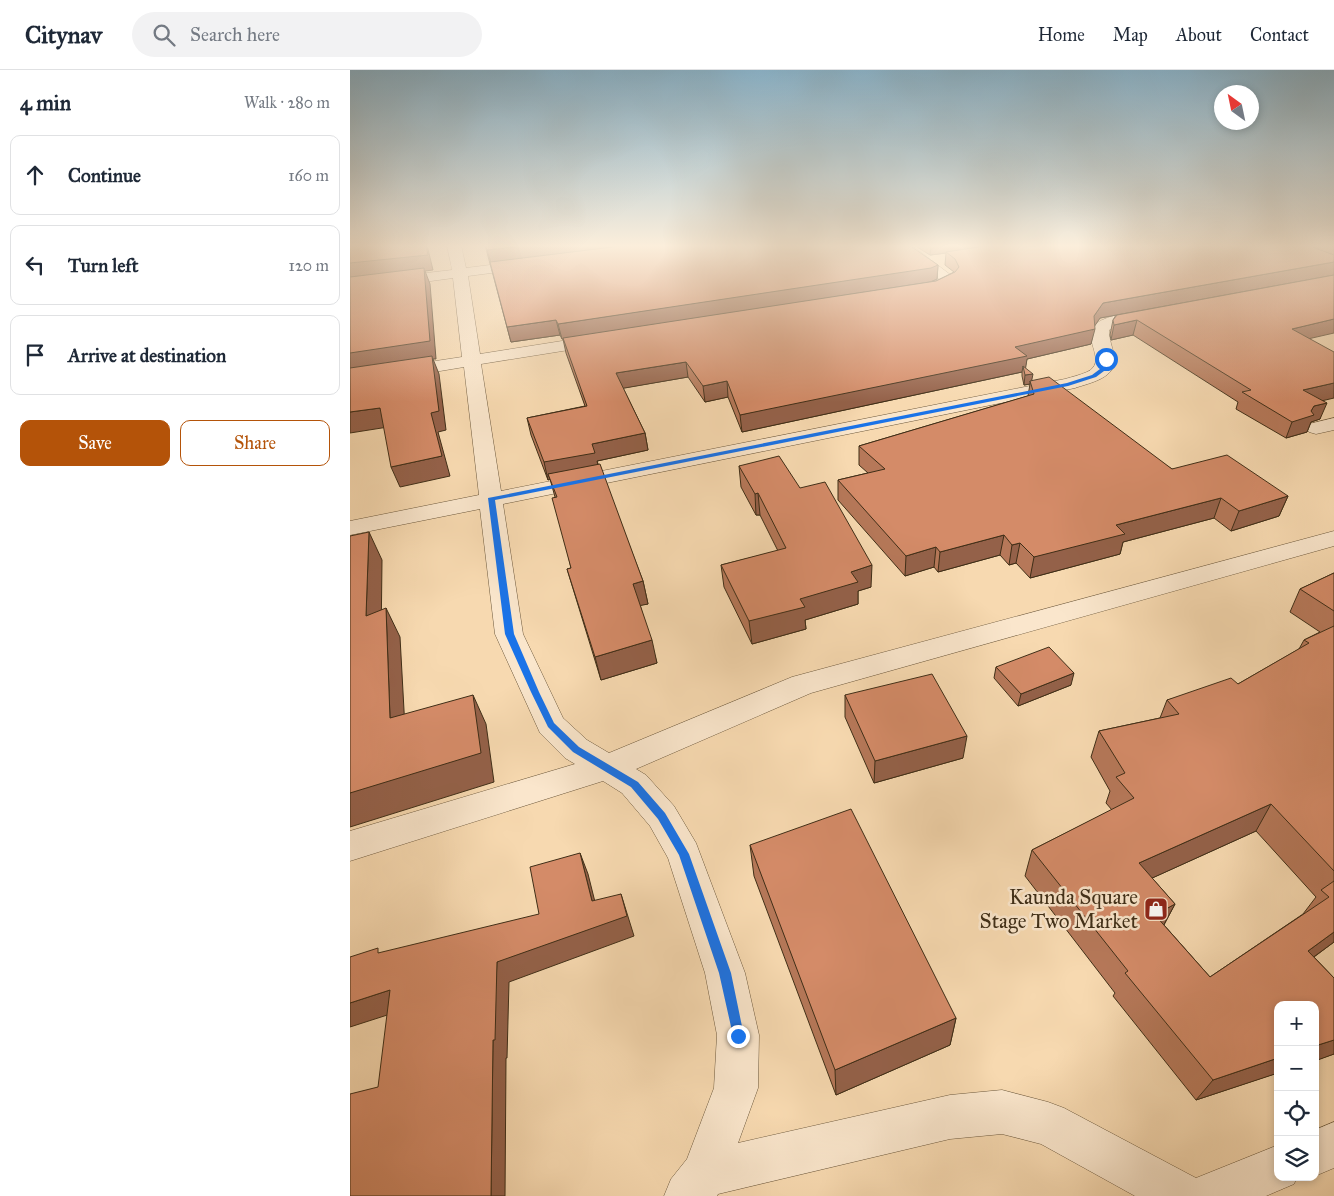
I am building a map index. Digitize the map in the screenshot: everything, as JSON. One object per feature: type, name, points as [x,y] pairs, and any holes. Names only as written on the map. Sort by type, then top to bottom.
[{"type":"street","points":[[463,298],[510,634],[551,725],[576,749],[634,784],[662,816],[684,854],[725,973],[738,1036],[736,1088],[696,1185]]},
{"type":"street","points":[[350,528],[491,498],[1068,384],[1094,376],[1102,370],[1106,359],[1099,333],[1106,324],[1172,310]]},
{"type":"street","points":[[350,380],[620,337]]},
{"type":"street","points":[[350,846],[608,767],[802,685],[1334,538]]},
{"type":"street","points":[[696,1185],[950,1117],[1002,1112],[1048,1124],[1182,1196]]},
{"type":"street","points":[[1319,1151],[1334,1145]]},
{"type":"street","points":[[1209,1196],[1274,1170]]},
{"type":"building","points":[[350,298],[426,298],[430,341],[350,353]]},
{"type":"building","points":[[499,298],[734,298],[558,324],[556,320],[507,327]]},
{"type":"building","points":[[828,298],[1134,298],[1103,303],[1094,316],[1095,329],[1015,347],[1027,356],[740,415],[727,381],[703,386],[686,362],[616,373],[645,433],[592,444],[595,453],[544,462],[527,418],[587,406],[563,338]]},
{"type":"building","points":[[1212,298],[1334,298],[1334,319],[1292,329],[1334,352],[1334,383],[1303,390],[1327,403],[1314,406],[1311,411],[1314,415],[1292,422],[1242,392],[1251,390],[1137,320],[1114,325],[1113,320],[1117,315]]},
{"type":"building","points":[[432,356],[439,411],[431,413],[442,456],[391,467],[380,408],[350,412],[350,368]]},
{"type":"building","points":[[1023,366],[1033,374],[1025,375]]},
{"type":"building","points":[[1049,377],[1172,469],[1227,455],[1288,496],[1239,511],[1221,498],[1116,525],[1125,534],[1034,557],[1020,543],[1012,545],[1004,535],[940,552],[936,547],[906,556],[838,480],[885,469],[859,446],[1034,394],[1030,381]]},
{"type":"building","points":[[779,456],[800,488],[825,482],[872,565],[851,572],[858,582],[800,599],[805,607],[749,621],[721,565],[786,548],[758,493],[755,494],[739,466]]},
{"type":"building","points":[[600,464],[643,581],[633,584],[652,640],[595,657],[567,569],[571,568],[552,498],[557,497],[548,474]]},
{"type":"building","points":[[369,532],[366,616],[386,608],[390,718],[473,695],[481,753],[350,793],[350,536]]},
{"type":"building","points":[[1334,573],[1334,611],[1300,589]]},
{"type":"building","points":[[1334,626],[1334,871],[1271,804],[1139,863],[1175,904],[1155,915],[1210,977],[1329,897],[1321,890],[1334,881],[1334,932],[1308,951],[1334,978],[1334,1040],[1319,1045],[1319,1001],[1274,1001],[1274,1059],[1213,1080],[1125,973],[1128,971],[1032,850],[1134,798],[1116,777],[1125,773],[1099,731],[1179,714],[1167,700],[1231,678],[1238,684],[1309,643],[1304,640]]},
{"type":"building","points":[[1049,647],[1074,673],[1021,694],[996,667]]},
{"type":"building","points":[[932,674],[967,736],[875,761],[845,695]]},
{"type":"building","points":[[851,809],[956,1018],[835,1070],[750,845]]},
{"type":"building","points":[[580,853],[592,901],[621,894],[627,916],[497,962],[495,1040],[493,1040],[491,1196],[350,1196],[350,1094],[378,1087],[390,990],[350,1003],[350,957],[378,948],[378,953],[539,914],[530,867]]},
{"type":"place","name":"Kaunda Square Stage Two Market","points":[[1156,909]]},
{"type":"route","points":[[738,1036],[725,973],[684,854],[662,816],[634,784],[576,749],[551,725],[535,692],[510,634],[491,498],[1068,384],[1094,376],[1102,370],[1106,359]]}]
